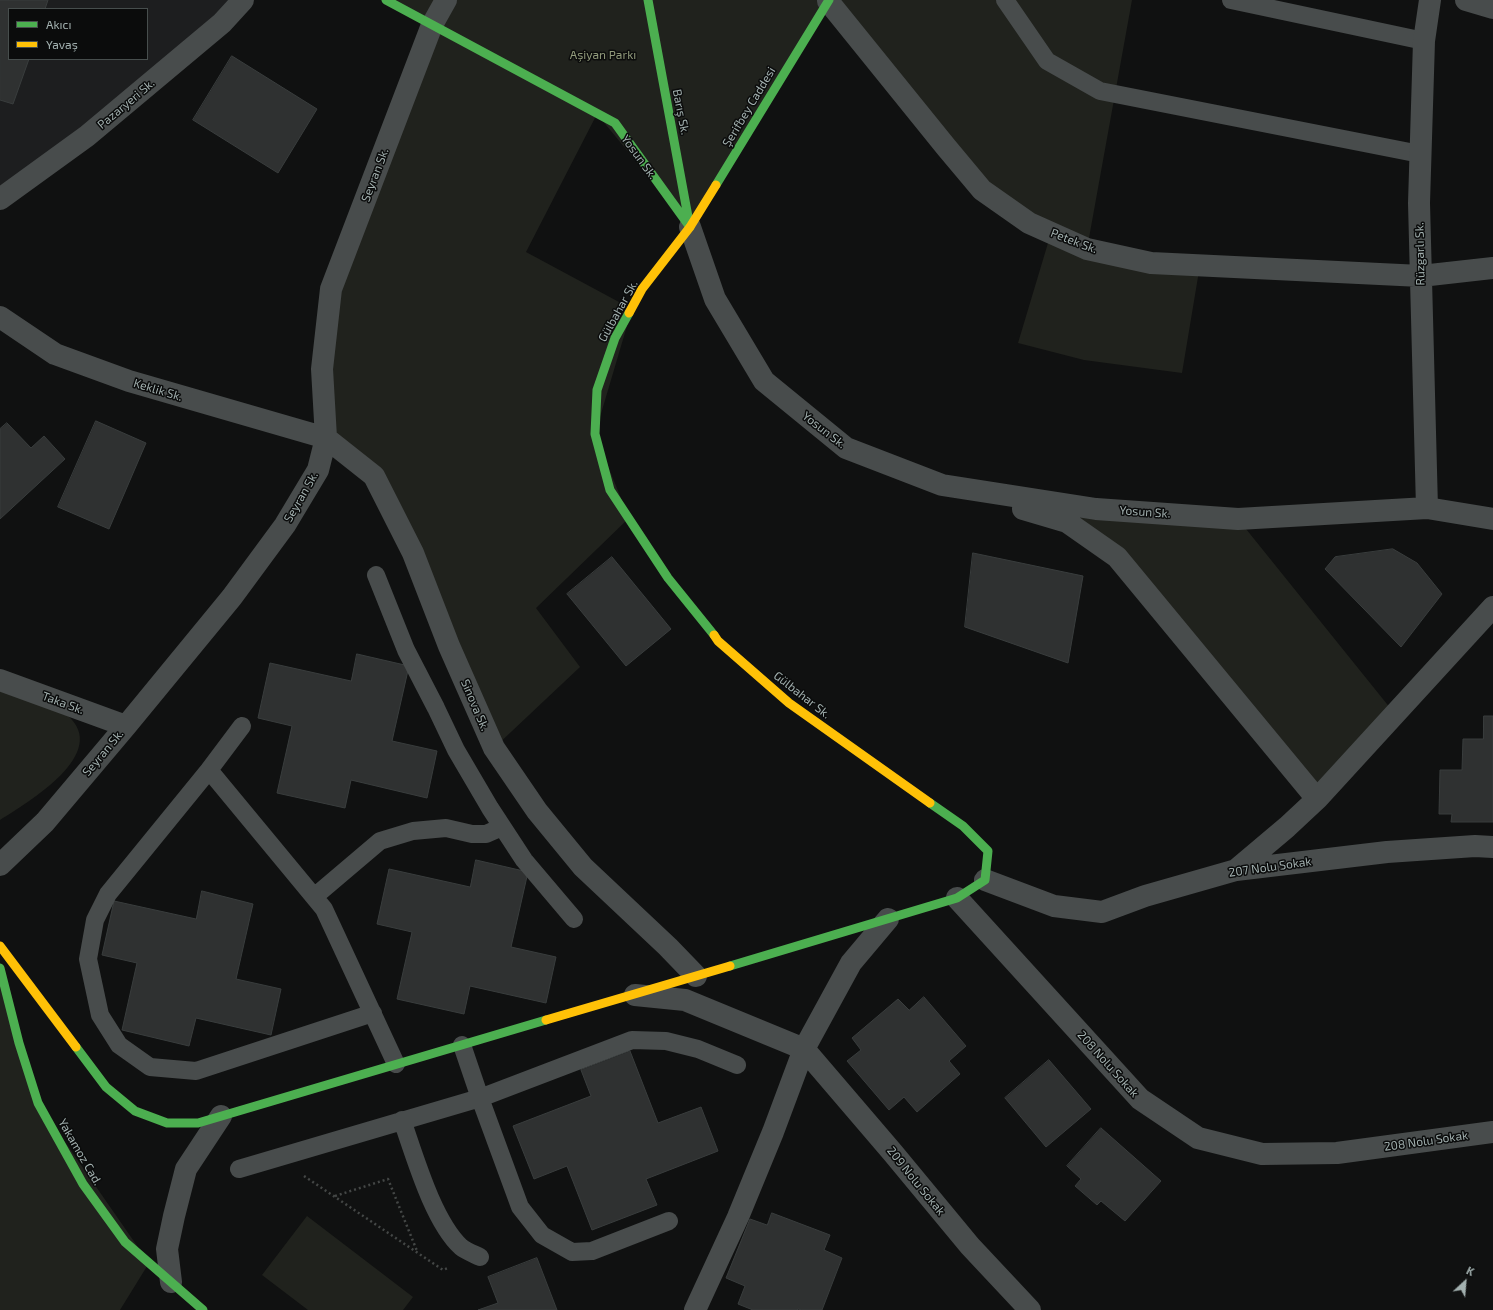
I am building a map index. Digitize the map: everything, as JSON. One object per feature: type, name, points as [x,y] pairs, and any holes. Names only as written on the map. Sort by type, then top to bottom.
[{"type":"street","name":"Pazaryeri Sk.","points":[[0,199],[87,136],[222,23],[243,0]]},
{"type":"street","name":"Yosun Sk.","points":[[386,0],[615,123],[690,227],[715,299],[764,381],[846,448],[942,486],[1096,509],[1238,519],[1427,508],[1493,519]]},
{"type":"street","name":"Seyran Sk.","points":[[0,865],[45,822],[232,597],[285,525],[318,470],[326,438],[322,369],[332,290],[432,25],[446,0]]},
{"type":"street","name":"Barış Sk.","points":[[648,0],[690,227]]},
{"type":"street","name":"Şerifbey Caddesi","points":[[690,227],[829,0]]},
{"type":"street","name":"Petek Sk.","points":[[829,0],[982,190],[1029,223],[1087,249],[1151,263],[1421,276],[1493,268]]},
{"type":"street","name":"Rüzgarlı Sk.","points":[[1427,508],[1419,203],[1424,41],[1430,0]]},
{"type":"street","points":[[1466,0],[1493,8]]},
{"type":"street","name":"Gülbahar Sk.","points":[[690,227],[642,290],[615,338],[597,390],[595,434],[610,490],[668,578],[718,640],[789,703],[963,826],[988,851],[985,880]]},
{"type":"street","name":"Keklik Sk.","points":[[0,317],[55,354],[129,381],[326,438]]},
{"type":"street","name":"Sinova Sk.","points":[[326,438],[374,476],[413,553],[449,646],[494,748],[537,810],[583,867],[668,947],[696,976]]},
{"type":"street","points":[[942,486],[1067,522],[1117,557],[1317,799]]},
{"type":"street","points":[[1236,870],[1287,828],[1317,799],[1493,607]]},
{"type":"street","name":"Taka Sk.","points":[[0,680],[126,726]]},
{"type":"street","name":"207 Nolu Sokak","points":[[985,880],[1054,906],[1102,912],[1145,896],[1236,870],[1387,852],[1493,846]]},
{"type":"street","points":[[0,946],[106,1087],[134,1111],[167,1123],[198,1123],[635,995],[957,898],[985,880]]},
{"type":"street","name":"208 Nolu Sokak","points":[[957,898],[1140,1099],[1198,1138],[1262,1154],[1337,1153],[1493,1132]]},
{"type":"street","points":[[695,1310],[741,1210],[773,1132],[804,1049],[851,963],[888,919]]},
{"type":"street","name":"Yakamoz Cad.","points":[[0,968],[19,1043],[38,1103],[83,1184],[125,1242],[203,1310]]},
{"type":"street","points":[[635,995],[685,1000],[804,1049]]},
{"type":"street","name":"209 Nolu Sokak","points":[[804,1049],[970,1246],[1030,1310]]},
{"type":"street","points":[[171,1282],[167,1249],[186,1169],[221,1116]]},
{"type":"lane","points":[[1005,0],[1047,61],[1100,91],[1420,154]]},
{"type":"lane","points":[[1231,0],[1424,41]]},
{"type":"lane","points":[[376,575],[406,650],[456,750],[490,808],[524,860],[574,919]]},
{"type":"lane","points":[[242,726],[209,770],[108,894],[94,920],[88,959],[100,1015],[119,1046],[150,1067],[196,1072],[373,1013]]},
{"type":"lane","points":[[209,770],[324,910],[396,1064]]},
{"type":"lane","points":[[314,897],[380,841],[413,831],[446,828],[472,834],[486,834],[502,827]]},
{"type":"lane","points":[[239,1169],[480,1098],[632,1040],[666,1041],[698,1049],[737,1065]]},
{"type":"lane","points":[[462,1045],[520,1207],[542,1235],[572,1252],[592,1251],[669,1221]]},
{"type":"lane","points":[[402,1120],[425,1184],[448,1232],[462,1248],[480,1257]]},
{"type":"path","points":[[291,1154],[300,1173],[443,1270],[480,1257]]},
{"type":"path","points":[[334,1196],[388,1180],[417,1252]]},
{"type":"shaded area","points":[[0,0],[243,0],[0,194]]},
{"type":"green space","name":"Aşiyan Parkı","points":[[386,0],[1132,0],[1087,249],[1200,265],[1182,373],[1084,360],[1018,343],[1051,233],[982,190],[829,1],[690,227],[597,114],[526,252],[632,309],[595,434],[629,518],[536,608],[580,667],[494,748],[375,476],[326,438],[331,289],[432,25]]},
{"type":"green space","points":[[1096,509],[1238,519],[1395,714],[1317,799],[1117,557],[1067,522]]},
{"type":"green space","points":[[0,680],[67,715],[78,730],[79,745],[73,760],[60,775],[28,802],[0,820]]},
{"type":"green space","points":[[0,968],[38,1103],[149,1263],[120,1310],[0,1310]]},
{"type":"green space","points":[[307,1216],[413,1297],[403,1310],[308,1310],[262,1275]]},
{"type":"building","points":[[0,0],[48,0],[45,8],[8,8],[8,60],[29,60],[13,104],[0,100]]},
{"type":"building","points":[[232,56],[317,109],[278,173],[193,120]]},
{"type":"building","points":[[96,421],[146,443],[109,529],[58,507]]},
{"type":"building","points":[[7,423],[31,448],[44,436],[65,459],[0,519],[0,429]]},
{"type":"building","points":[[1393,549],[1417,563],[1442,594],[1401,647],[1325,569],[1335,557]]},
{"type":"building","points":[[973,553],[1083,576],[1068,663],[965,627]]},
{"type":"building","points":[[612,557],[671,629],[626,666],[567,594]]},
{"type":"building","points":[[357,654],[409,666],[392,741],[437,751],[427,798],[351,780],[345,808],[277,793],[292,726],[258,718],[270,663],[351,681]]},
{"type":"building","points":[[1484,716],[1493,716],[1493,822],[1451,822],[1452,814],[1439,814],[1440,770],[1462,770],[1463,739],[1483,739]]},
{"type":"building","points":[[476,860],[528,872],[511,947],[556,957],[546,1003],[470,986],[464,1014],[397,999],[412,932],[377,924],[389,869],[470,887]]},
{"type":"building","points":[[202,891],[253,904],[236,979],[281,989],[271,1035],[196,1018],[189,1046],[122,1030],[137,963],[102,955],[114,901],[196,919]]},
{"type":"building","points":[[924,997],[966,1046],[949,1061],[960,1074],[917,1112],[904,1097],[889,1110],[847,1061],[861,1050],[852,1038],[898,999],[909,1010]]},
{"type":"building","points":[[630,1051],[658,1123],[701,1107],[718,1151],[646,1179],[657,1205],[592,1230],[567,1166],[534,1179],[513,1126],[591,1096],[581,1070]]},
{"type":"building","points":[[1049,1060],[1091,1109],[1046,1147],[1005,1098]]},
{"type":"building","points":[[1101,1128],[1161,1181],[1125,1221],[1101,1201],[1097,1205],[1075,1186],[1081,1179],[1067,1166]]},
{"type":"building","points":[[772,1213],[830,1235],[824,1250],[842,1258],[822,1310],[753,1310],[738,1304],[745,1286],[726,1278],[750,1219],[767,1225]]},
{"type":"building","points":[[537,1258],[557,1310],[478,1310],[498,1303],[488,1277]]},
{"type":"traffic: fast","points":[[386,0],[615,123],[690,227]]},
{"type":"traffic: fast","points":[[648,0],[689,222]]},
{"type":"traffic: fast","points":[[716,185],[829,0]]},
{"type":"traffic: fast","points":[[629,313],[615,338],[597,390],[595,434],[610,490],[668,578],[714,635]]},
{"type":"traffic: fast","points":[[730,966],[957,898],[985,880],[988,851],[963,826],[930,803]]},
{"type":"traffic: fast","points":[[0,968],[19,1043],[38,1103],[83,1184],[125,1242],[203,1310]]},
{"type":"traffic: fast","points":[[76,1047],[106,1087],[135,1111],[167,1123],[198,1123],[546,1020]]},
{"type":"traffic: slow","points":[[629,313],[642,289],[690,227],[716,185]]},
{"type":"traffic: slow","points":[[714,635],[718,641],[789,703],[930,803]]},
{"type":"traffic: slow","points":[[0,946],[76,1047]]},
{"type":"traffic: slow","points":[[546,1020],[730,966]]}]
